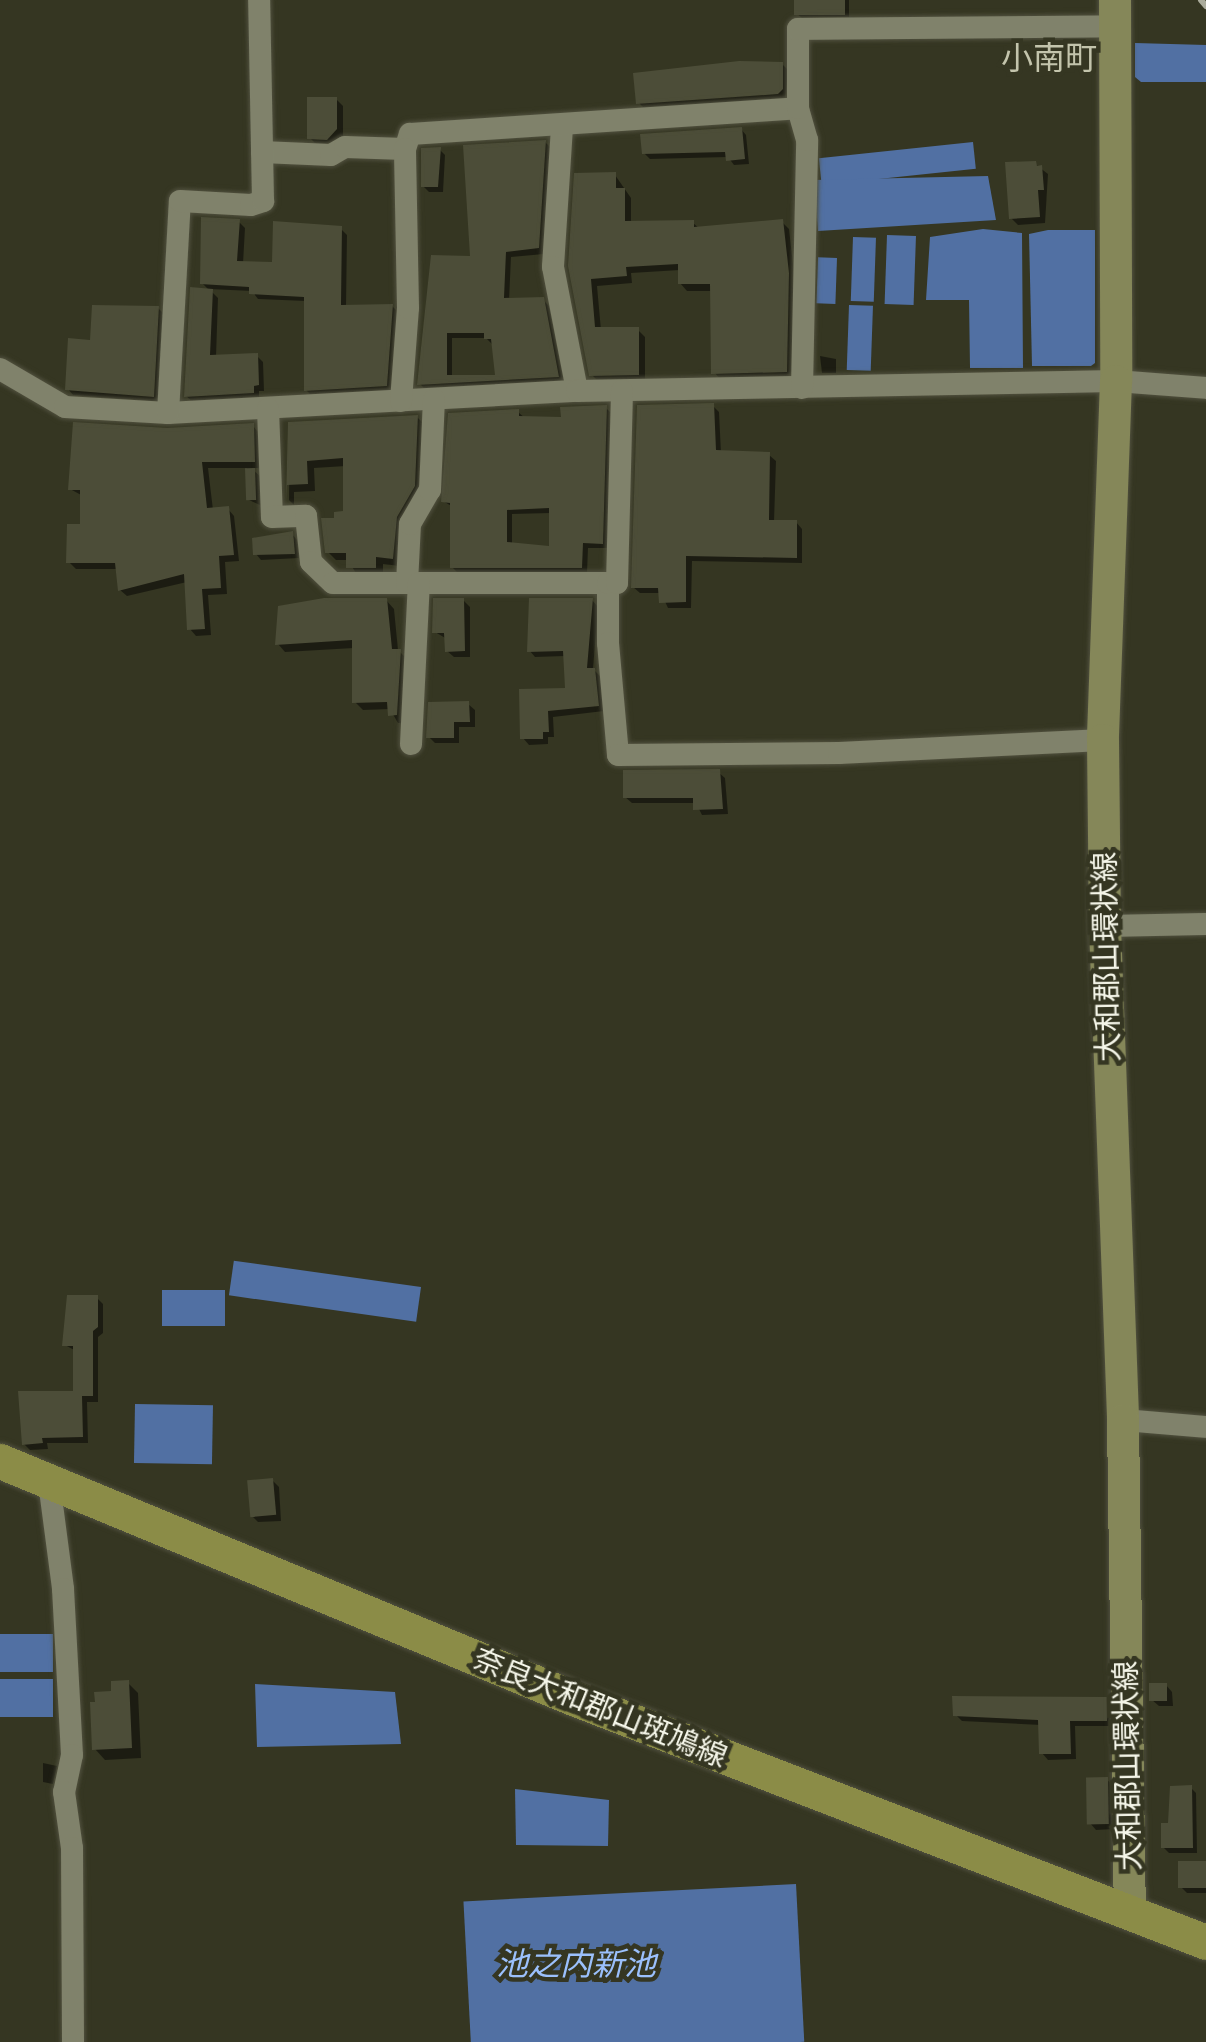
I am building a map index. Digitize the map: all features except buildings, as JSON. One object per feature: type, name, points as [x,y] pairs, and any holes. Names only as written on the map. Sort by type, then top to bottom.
[{"type":"main road","name":"大和郡山環状線","points":[[1115,13],[1116,380],[1104,740],[1105,926],[1123,1420],[1130,1914]]},
{"type":"main road","name":"奈良大和郡山斑鳩線","points":[[0,1461],[573,1698],[1206,1942]]},
{"type":"street","points":[[168,413],[180,201],[251,205],[263,201],[259,0]]},
{"type":"street","points":[[802,388],[807,140],[798,108],[798,29],[1115,13]]},
{"type":"street","points":[[401,401],[408,308],[405,149],[410,134],[562,127],[798,108]]},
{"type":"street","points":[[562,127],[552,267],[577,392]]},
{"type":"street","points":[[262,152],[331,155],[344,147],[405,149]]},
{"type":"street","points":[[0,369],[66,407],[168,413],[577,392],[1116,380],[1206,388]]},
{"type":"street","points":[[268,408],[272,517],[306,516],[311,562],[333,584],[618,583],[622,391]]},
{"type":"street","points":[[411,744],[410,524],[430,490],[434,400]]},
{"type":"street","points":[[608,583],[608,642],[615,686],[618,754],[839,753],[1104,740]]},
{"type":"street","points":[[1105,926],[1206,924]]},
{"type":"street","points":[[1123,1420],[1206,1427]]},
{"type":"street","points":[[49,1482],[63,1589],[72,1755],[64,1792],[72,1848],[73,2042]]},
{"type":"water","points":[[1135,43],[1206,45],[1206,82],[1141,82],[1135,77]]},
{"type":"water","points":[[973,142],[976,169],[822,185],[819,158]]},
{"type":"water","points":[[988,176],[996,220],[818,231],[814,180]]},
{"type":"water","points":[[983,229],[1022,233],[1023,368],[970,368],[969,300],[926,300],[930,237]]},
{"type":"water","points":[[1095,230],[1095,363],[1091,366],[1032,366],[1029,234]]},
{"type":"water","points":[[887,235],[916,236],[914,305],[885,304]]},
{"type":"water","points":[[853,237],[876,238],[874,302],[851,301]]},
{"type":"water","points":[[818,257],[837,258],[835,304],[816,303]]},
{"type":"water","points":[[849,305],[873,306],[871,371],[847,370]]},
{"type":"water","points":[[234,1261],[421,1287],[416,1322],[229,1295]]},
{"type":"water","points":[[162,1290],[225,1290],[225,1326],[162,1326]]},
{"type":"water","points":[[135,1404],[213,1405],[212,1464],[134,1463]]},
{"type":"water","points":[[0,1634],[53,1634],[53,1672],[0,1672]]},
{"type":"water","points":[[0,1679],[53,1679],[53,1717],[0,1717]]},
{"type":"water","points":[[255,1684],[395,1692],[401,1744],[257,1747]]},
{"type":"water","points":[[515,1789],[609,1800],[608,1846],[516,1845]]},
{"type":"water","name":"池之内新池","points":[[796,1884],[804,2042],[471,2042],[463,1901]]},
{"type":"railway","points":[[1201,0],[1206,6]]},
{"type":"district","name":"小南町","points":[[1049,58]]}]
